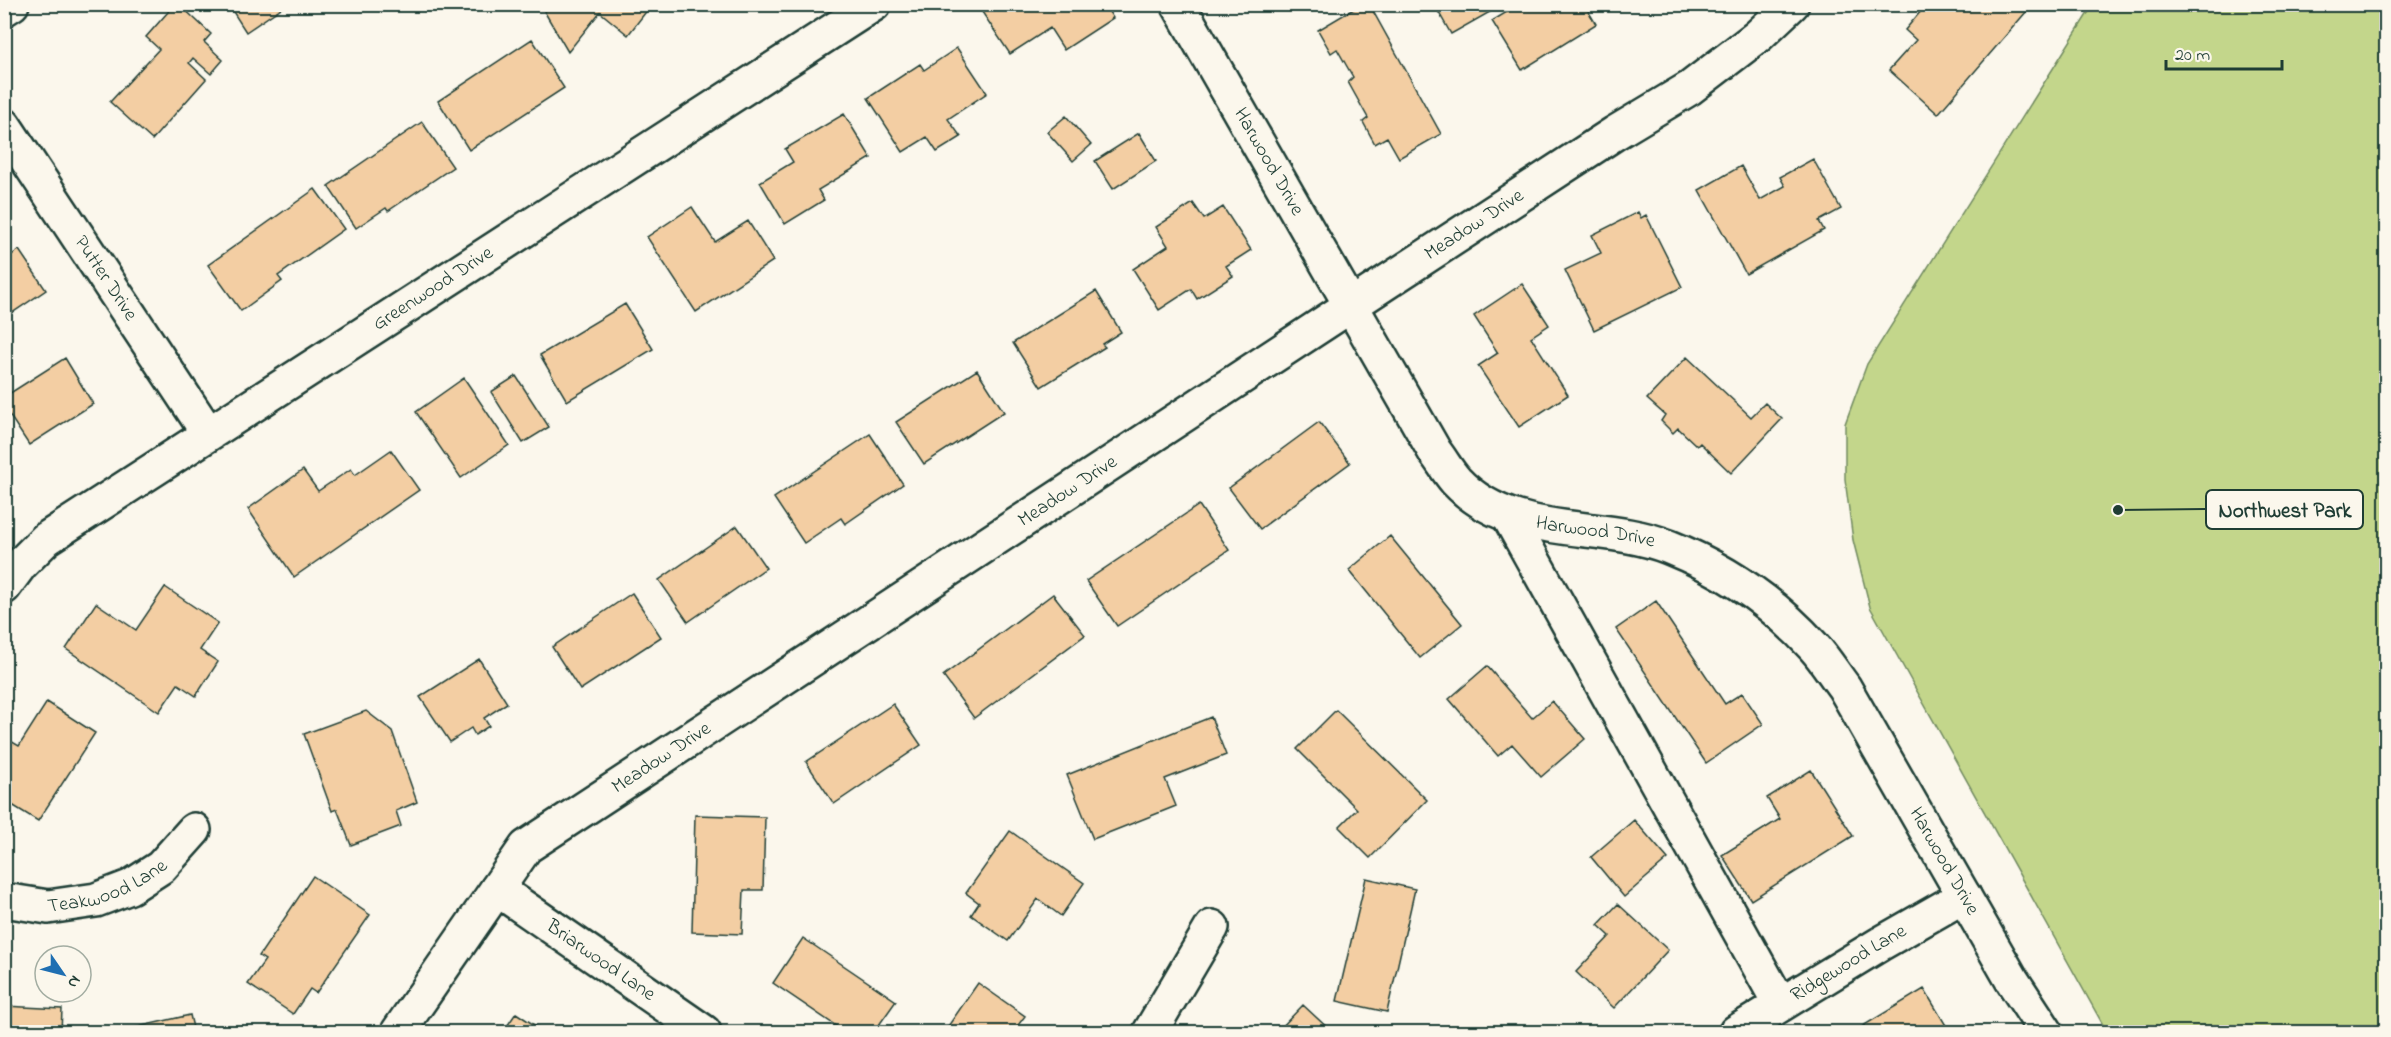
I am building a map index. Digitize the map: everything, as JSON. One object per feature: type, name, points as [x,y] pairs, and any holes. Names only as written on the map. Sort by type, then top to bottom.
[{"type":"street","points":[[4,9],[12,4]]},
{"type":"street","name":"Greenwood Drive","points":[[4,587],[21,564],[46,539],[874,4]]},
{"type":"street","name":"Harwood Drive","points":[[1178,4],[1350,306],[1435,452],[1451,474],[1476,498],[1508,515],[1546,526],[1614,533],[1668,547],[1723,573],[1775,609],[1814,648],[1844,687],[2012,980],[2046,1032]]},
{"type":"street","name":"Meadow Drive","points":[[398,1032],[526,847],[1606,139],[1690,88],[1758,36],[1792,4]]},
{"type":"street","name":"Putter Drive","points":[[4,125],[208,433]]},
{"type":"street","points":[[1508,515],[1780,1004]]},
{"type":"street","name":"Teakwood Lane","points":[[4,900],[48,907],[96,900],[130,886],[161,867],[194,830]]},
{"type":"street","name":"Briarwood Lane","points":[[497,889],[704,1032]]},
{"type":"street","name":"Ridgewood Lane","points":[[1736,1032],[1964,896]]},
{"type":"street","points":[[1150,1032],[1212,927]]},
{"type":"green space","points":[[2093,5],[2386,5],[2386,1032],[2107,1032],[1870,607],[1853,540],[1845,479],[1845,424],[1867,364]]},
{"type":"building","points":[[175,4],[179,4],[211,34],[204,42],[223,60],[211,74],[193,58],[189,63],[206,79],[152,140],[110,102],[159,49],[146,37]]},
{"type":"building","points":[[228,4],[287,4],[246,32]]},
{"type":"building","points":[[550,4],[652,4],[628,35],[600,12],[568,52],[544,11]]},
{"type":"building","points":[[994,4],[1104,4],[1113,18],[1064,50],[1050,28],[1010,54],[982,12]]},
{"type":"building","points":[[1362,4],[1369,4],[1441,134],[1399,158],[1387,137],[1375,144],[1363,122],[1368,118],[1348,82],[1353,77],[1337,49],[1331,53],[1318,30]]},
{"type":"building","points":[[1434,4],[1495,4],[1497,8],[1451,34]]},
{"type":"building","points":[[1520,4],[1584,4],[1596,24],[1522,70],[1492,21]]},
{"type":"building","points":[[1927,4],[2033,4],[1938,114],[1889,70],[1916,40],[1905,30]]},
{"type":"building","points":[[532,39],[564,88],[469,150],[438,101]]},
{"type":"building","points":[[957,48],[987,93],[948,119],[961,137],[937,152],[927,137],[903,152],[868,98],[920,64],[924,70]]},
{"type":"building","points":[[844,114],[871,158],[818,190],[824,200],[785,224],[760,182],[793,162],[785,149]]},
{"type":"building","points":[[1066,116],[1091,145],[1073,161],[1047,132]]},
{"type":"building","points":[[422,122],[453,167],[388,211],[386,208],[356,228],[328,186]]},
{"type":"building","points":[[1139,133],[1156,161],[1113,189],[1095,161]]},
{"type":"building","points":[[1813,159],[1841,209],[1819,221],[1824,230],[1746,274],[1699,190],[1741,166],[1760,200],[1785,186],[1780,177]]},
{"type":"building","points":[[315,189],[344,229],[278,276],[282,281],[241,311],[208,265]]},
{"type":"building","points":[[1193,203],[1204,219],[1223,207],[1251,250],[1226,266],[1233,276],[1197,299],[1191,289],[1159,310],[1133,269],[1168,246],[1156,227]]},
{"type":"building","points":[[692,207],[715,242],[748,221],[773,261],[696,312],[647,237]]},
{"type":"building","points":[[1638,212],[1641,218],[1646,215],[1682,287],[1594,330],[1565,270],[1601,253],[1592,235]]},
{"type":"building","points":[[19,250],[46,290],[6,317],[4,260]]},
{"type":"building","points":[[1522,284],[1549,325],[1531,337],[1568,395],[1519,427],[1478,366],[1498,353],[1474,316]]},
{"type":"building","points":[[1096,291],[1121,332],[1102,344],[1105,347],[1041,387],[1013,343]]},
{"type":"building","points":[[625,304],[653,349],[567,401],[540,355]]},
{"type":"building","points":[[1687,357],[1751,417],[1765,403],[1782,419],[1731,473],[1700,443],[1697,446],[1678,428],[1673,433],[1661,421],[1665,415],[1647,399]]},
{"type":"building","points":[[65,358],[93,404],[29,445],[4,407],[4,397]]},
{"type":"building","points":[[977,370],[1004,412],[924,464],[896,422]]},
{"type":"building","points":[[516,376],[549,427],[523,443],[491,392]]},
{"type":"building","points":[[464,378],[509,445],[461,478],[416,412]]},
{"type":"building","points":[[1319,422],[1350,463],[1260,529],[1229,488]]},
{"type":"building","points":[[870,434],[903,484],[845,524],[841,518],[804,543],[774,498]]},
{"type":"building","points":[[391,450],[419,490],[294,577],[248,509],[303,470],[318,491],[351,469],[355,475]]},
{"type":"building","points":[[1199,505],[1229,550],[1117,626],[1086,581]]},
{"type":"building","points":[[737,526],[766,568],[688,622],[659,580]]},
{"type":"building","points":[[1390,536],[1462,624],[1420,658],[1349,570]]},
{"type":"building","points":[[165,587],[218,623],[200,650],[218,662],[196,696],[178,684],[159,712],[66,649],[96,603],[136,630]]},
{"type":"building","points":[[632,593],[661,637],[580,690],[552,647]]},
{"type":"building","points":[[1053,594],[1085,635],[974,718],[943,676]]},
{"type":"building","points":[[1656,601],[1725,704],[1742,693],[1763,724],[1706,763],[1616,629]]},
{"type":"building","points":[[479,659],[507,703],[484,718],[489,726],[475,735],[471,728],[450,742],[420,697]]},
{"type":"building","points":[[1487,666],[1532,718],[1552,701],[1585,739],[1541,777],[1512,744],[1498,756],[1449,699]]},
{"type":"building","points":[[47,702],[95,733],[38,821],[4,800],[4,737],[19,746]]},
{"type":"building","points":[[893,704],[921,745],[834,804],[806,762]]},
{"type":"building","points":[[1336,710],[1427,800],[1370,858],[1339,827],[1357,809],[1297,749]]},
{"type":"building","points":[[366,711],[392,731],[417,802],[396,811],[401,826],[351,845],[337,809],[332,811],[304,734]]},
{"type":"building","points":[[1211,717],[1226,755],[1165,779],[1176,806],[1093,839],[1067,775]]},
{"type":"building","points":[[1811,770],[1853,836],[1751,900],[1722,855],[1780,819],[1767,798]]},
{"type":"building","points":[[695,815],[765,817],[763,890],[744,890],[742,934],[692,932]]},
{"type":"building","points":[[1634,820],[1668,859],[1624,897],[1591,857]]},
{"type":"building","points":[[1010,831],[1084,883],[1061,916],[1038,899],[1008,941],[971,915],[979,903],[966,893]]},
{"type":"building","points":[[313,876],[370,915],[316,993],[310,989],[293,1014],[248,984],[265,960],[259,956]]},
{"type":"building","points":[[1366,878],[1415,889],[1387,1012],[1337,1001]]},
{"type":"building","points":[[1618,904],[1668,950],[1614,1008],[1576,972],[1610,936],[1598,925]]},
{"type":"building","points":[[803,938],[896,1001],[874,1032],[845,1032],[773,983]]},
{"type":"building","points":[[978,983],[1025,1016],[1013,1032],[944,1032]]},
{"type":"building","points":[[1924,989],[1950,1032],[1853,1032]]},
{"type":"building","points":[[1303,1005],[1332,1032],[1277,1032]]},
{"type":"building","points":[[4,1006],[62,1009],[61,1032],[4,1032]]},
{"type":"building","points":[[516,1013],[545,1032],[503,1032]]},
{"type":"building","points":[[190,1015],[194,1032],[134,1032],[133,1028]]},
{"type":"place","name":"Northwest Park","points":[[2118,510]]}]
